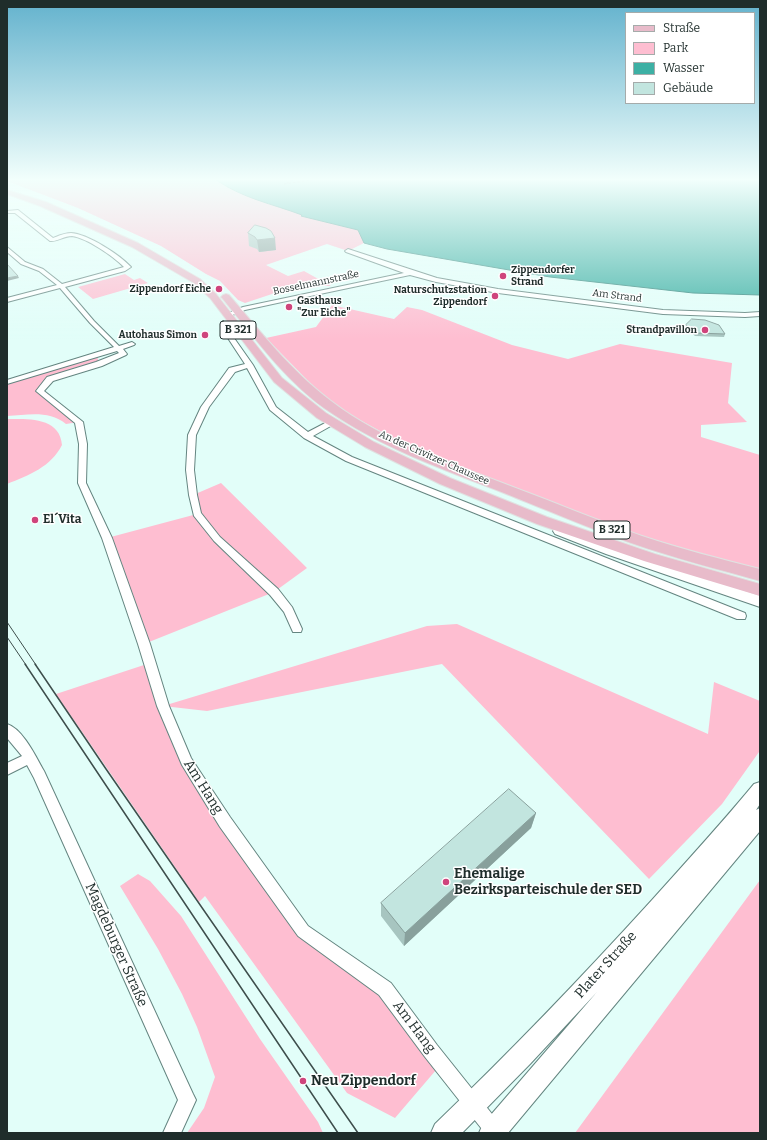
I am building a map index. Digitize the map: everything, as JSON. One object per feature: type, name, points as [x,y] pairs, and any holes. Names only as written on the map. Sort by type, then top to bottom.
[{"type":"main road","name":"An der Crivitzer Chaussee","points":[[108,232],[148,251],[206,288],[278,380],[303,402],[332,423],[422,471],[518,511],[647,558],[760,590]]},
{"type":"main road","name":"An der Crivitzer Chaussee","points":[[122,232],[157,248],[206,278],[238,311],[286,367],[312,392],[344,416],[385,438],[468,474],[635,539],[681,554],[760,575]]},
{"type":"street","points":[[7,300],[123,270],[128,267],[123,261],[103,249],[73,235],[52,240],[42,232]]},
{"type":"street","points":[[8,251],[23,263],[41,270],[61,286],[116,347]]},
{"type":"street","name":"Am Strand","points":[[348,251],[411,273],[436,280],[473,286],[612,306],[694,314],[760,314]]},
{"type":"street","points":[[356,254],[363,251]]},
{"type":"street","name":"Bosselmannstraße","points":[[227,315],[282,300],[411,273]]},
{"type":"street","points":[[225,328],[249,365],[273,408],[307,436],[349,459],[741,616]]},
{"type":"street","points":[[7,382],[116,347],[132,344]]},
{"type":"street","name":"Am Hang","points":[[116,347],[124,354],[99,364],[50,379],[40,391],[79,422],[83,444],[82,483],[112,550],[163,706],[186,761],[225,822],[303,930],[385,989],[493,1132]]},
{"type":"street","points":[[249,365],[232,370],[205,407],[192,435],[190,470],[193,495],[198,514],[218,539],[274,592],[288,610],[297,630]]},
{"type":"street","points":[[307,436],[332,423]]},
{"type":"street","name":"B 321","points":[[518,511],[549,527],[585,541],[760,602]]},
{"type":"street","name":"Magdeburger Straße","points":[[7,729],[25,749],[39,775],[187,1100],[172,1133]]},
{"type":"street","points":[[7,769],[30,758]]},
{"type":"street","name":"Plater Straße","points":[[444,1133],[474,1105],[595,978],[732,825],[760,790]]},
{"type":"street","name":"Plater Straße","points":[[493,1132],[760,817]]},
{"type":"green space","points":[[131,232],[359,232],[364,243],[348,251],[327,244],[266,265],[288,276],[304,271],[331,286],[305,286],[281,291],[245,303],[238,300],[220,281],[161,246]]},
{"type":"green space","points":[[125,274],[134,280],[140,278],[148,283],[93,299],[78,287]]},
{"type":"green space","points":[[332,305],[394,319],[407,307],[422,310],[512,345],[568,359],[620,344],[732,363],[728,403],[747,422],[701,425],[701,437],[760,455],[760,569],[709,556],[636,534],[569,510],[422,451],[387,435],[349,414],[318,391],[266,338],[316,327]]},
{"type":"green space","points":[[97,355],[99,364],[50,379],[40,391],[79,422],[66,424],[53,417],[38,414],[7,416],[7,382]]},
{"type":"green space","points":[[7,419],[33,420],[49,424],[56,429],[60,436],[62,445],[46,465],[31,474],[7,484]]},
{"type":"green space","points":[[221,483],[307,568],[274,592],[144,644],[107,538],[197,514],[193,495]]},
{"type":"green space","points":[[457,624],[708,734],[714,682],[760,701],[759,752],[722,804],[649,879],[442,664],[207,711],[163,706],[427,626]]},
{"type":"green space","points":[[150,663],[163,706],[186,761],[303,930],[385,989],[442,1063],[395,1118],[347,1093],[205,896],[199,902],[56,694]]},
{"type":"green space","points":[[138,874],[150,881],[181,916],[260,1039],[318,1122],[323,1133],[187,1133],[204,1108],[215,1077],[197,1027],[182,994],[158,949],[120,886]]},
{"type":"green space","points":[[760,880],[760,1133],[575,1133]]},
{"type":"water","points":[[359,232],[760,232],[760,295],[693,293],[550,277],[387,249],[364,243]]},
{"type":"building","points":[[272,232],[275,238],[257,240],[248,233]]},
{"type":"building","points":[[7,264],[18,276],[7,278]]},
{"type":"building","name":"Strandpavillon","points":[[692,319],[705,320],[719,325],[725,334],[696,333],[686,325]]},
{"type":"building","name":"Ehemalige Bezirksparteischule der SED","points":[[509,789],[536,813],[405,933],[381,903]]},
{"type":"tram line","points":[[7,622],[36,665]]},
{"type":"tram line","points":[[7,637],[26,665]]},
{"type":"tram line","points":[[25,664],[338,1133]]},
{"type":"tram line","points":[[35,664],[358,1133]]},
{"type":"place","name":"Zippendorfer Strand","points":[[503,276]]},
{"type":"place","name":"Zippendorf Eiche","points":[[219,289]]},
{"type":"place","name":"Naturschutzstation Zippendorf","points":[[495,296]]},
{"type":"place","name":"Gasthaus \"Zur Eiche\"","points":[[289,307]]},
{"type":"place","name":"Strandpavillon","points":[[705,330]]},
{"type":"place","name":"Autohaus Simon","points":[[205,335]]},
{"type":"place","name":"El´Vita","points":[[35,520]]},
{"type":"place","name":"Ehemalige Bezirksparteischule der SED","points":[[446,882]]},
{"type":"place","name":"Neu Zippendorf","points":[[303,1081]]}]
